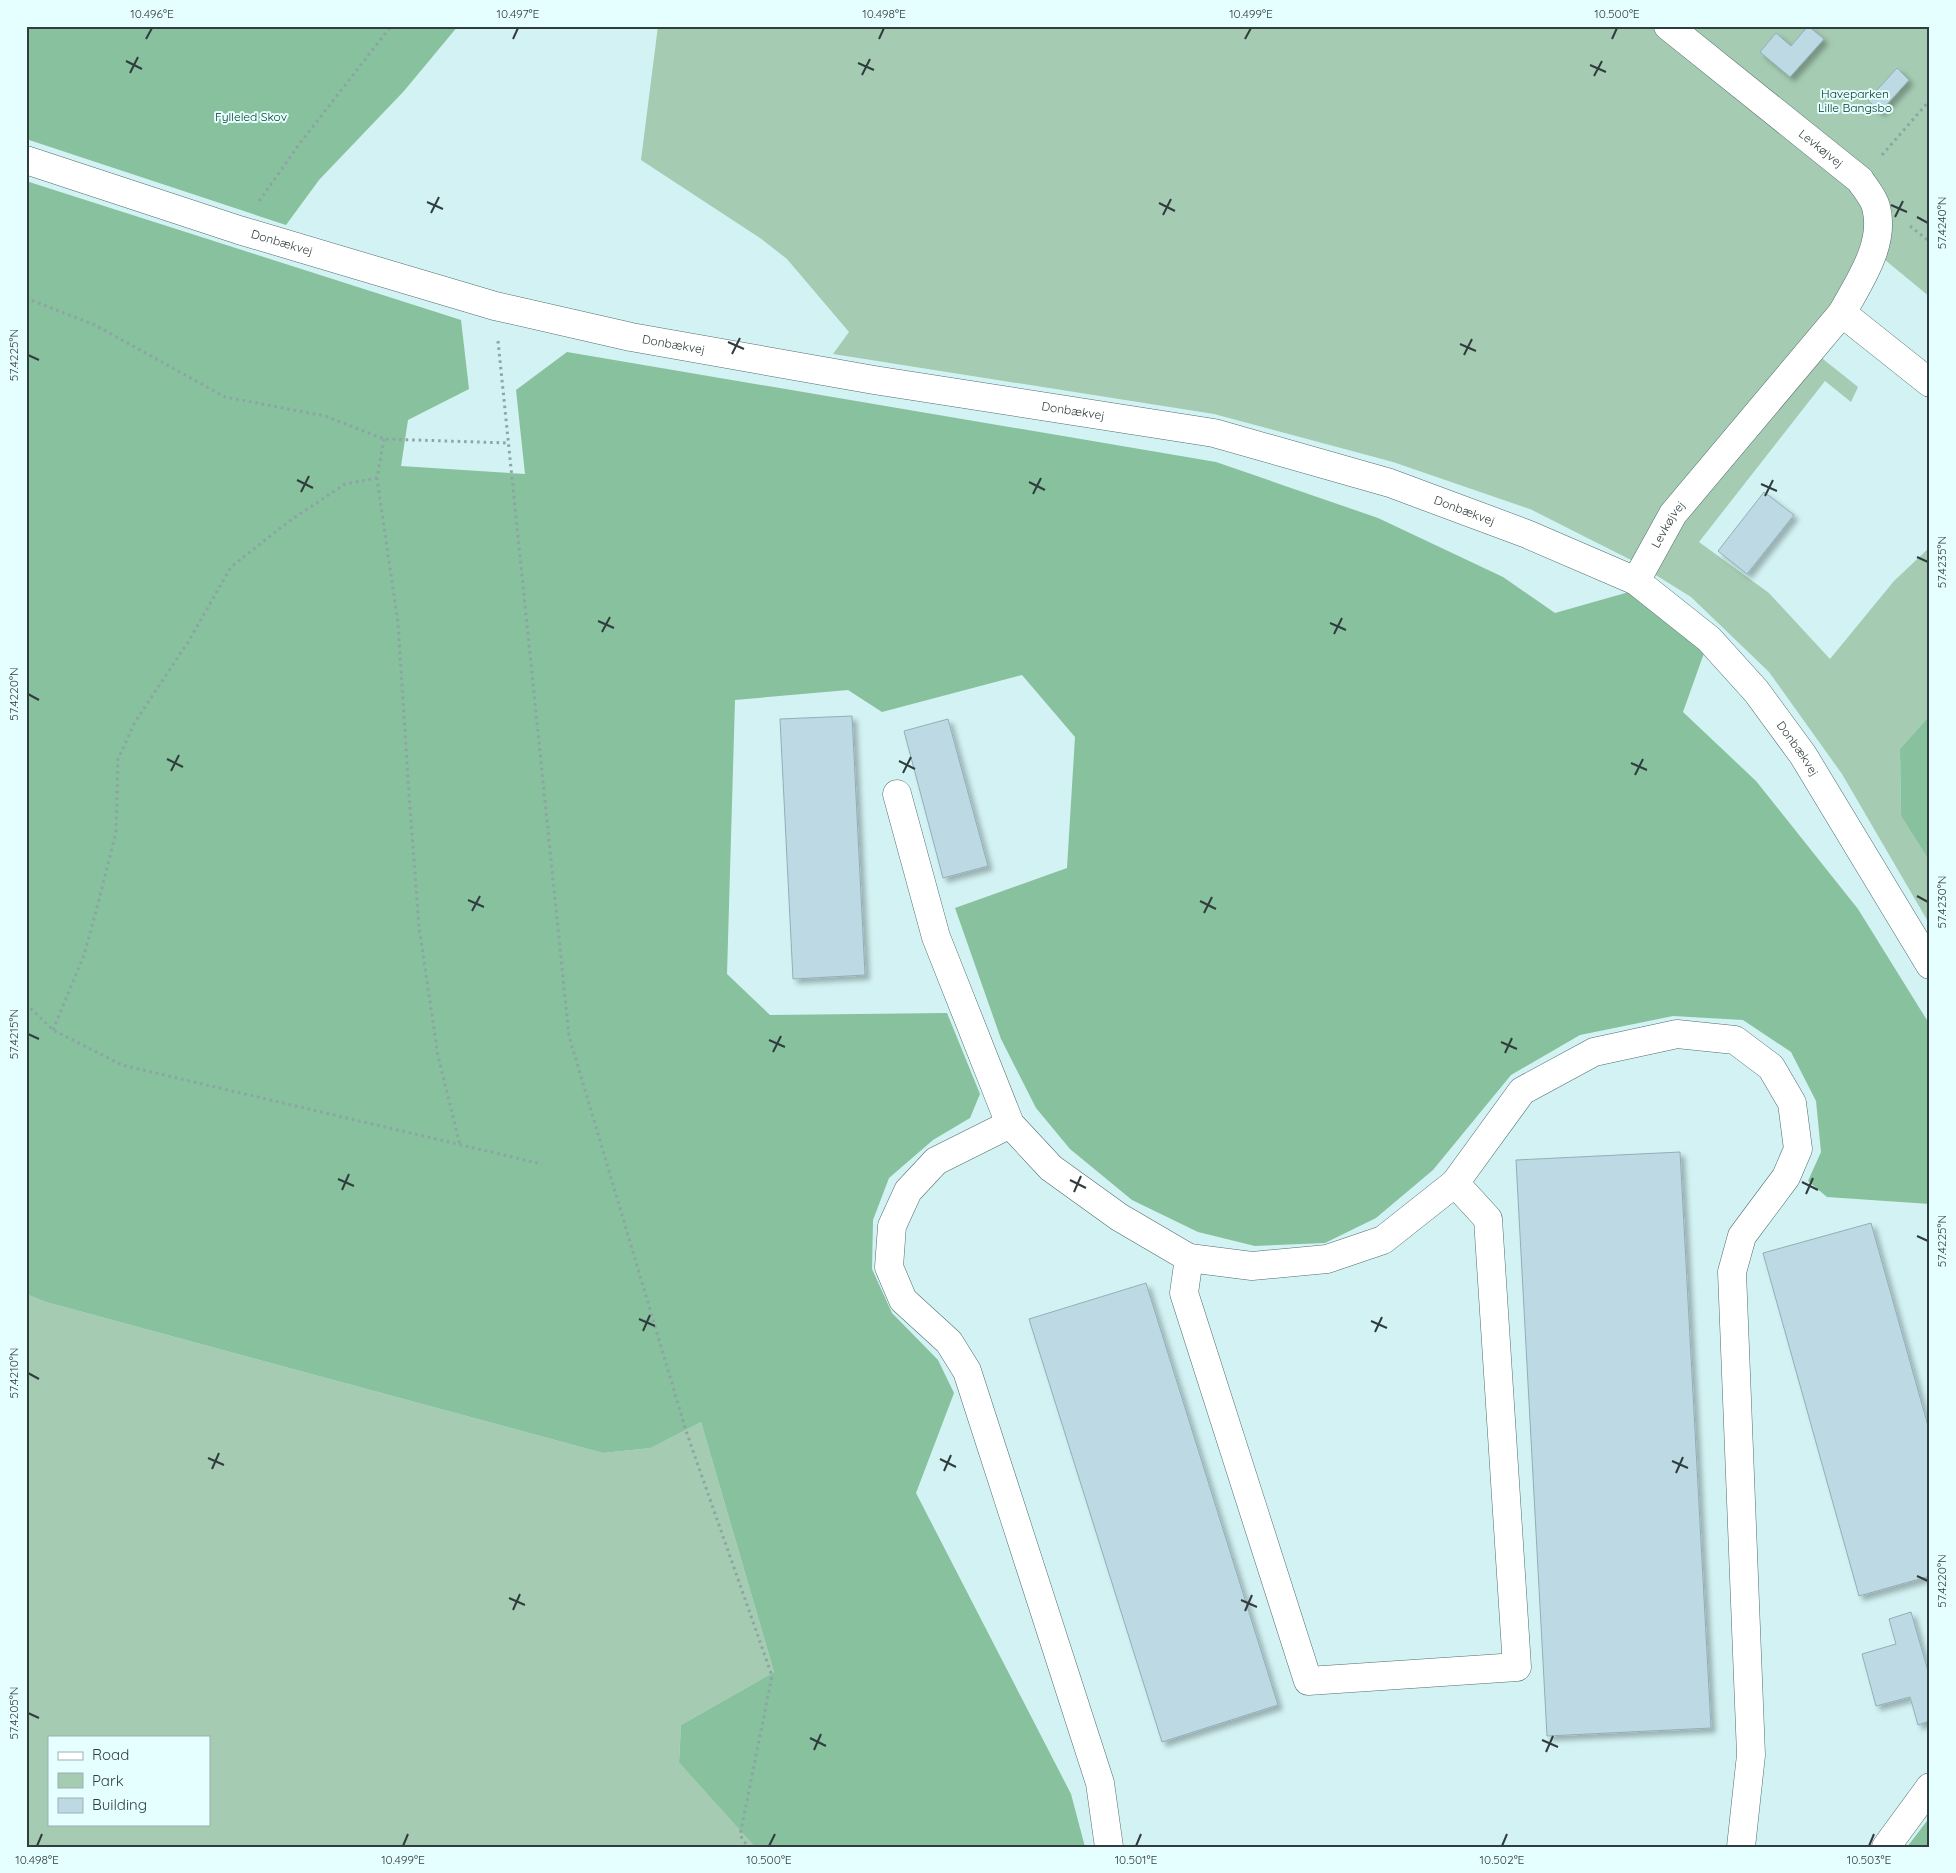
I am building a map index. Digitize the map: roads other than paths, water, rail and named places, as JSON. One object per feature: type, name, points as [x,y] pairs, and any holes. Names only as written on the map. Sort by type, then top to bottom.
[{"type":"street","name":"Levkøjvej","points":[[1636,581],[1673,514],[1842,313],[1867,269],[1879,229],[1876,206],[1860,180],[1668,26]]},
{"type":"street","name":"Donbækvej","points":[[26,160],[239,230],[495,306],[640,339],[874,380],[1214,433],[1390,483],[1527,534],[1636,581],[1704,633],[1756,691],[1803,755],[1930,965]]},
{"type":"street","points":[[1842,313],[1930,383]]},
{"type":"street","points":[[898,794],[936,937],[1010,1124],[1051,1168],[1119,1217],[1189,1258],[1252,1266],[1327,1259],[1383,1240],[1455,1183],[1522,1091],[1594,1052],[1677,1034],[1735,1040],[1771,1067],[1792,1103],[1798,1149],[1786,1177],[1742,1236],[1732,1272],[1751,1756],[1741,1847]]},
{"type":"street","points":[[1010,1124],[936,1161],[908,1191],[892,1226],[889,1267],[903,1300],[949,1342],[967,1372],[1100,1783],[1109,1847]]},
{"type":"street","points":[[1189,1258],[1184,1293],[1308,1681],[1517,1667],[1488,1219],[1455,1183]]},
{"type":"street","points":[[1886,1847],[1930,1787]]},
{"type":"park label","name":"Haveparken Lille Bangsbo","points":[[1855,101]]},
{"type":"park label","name":"Fylleled Skov","points":[[251,117]]}]
